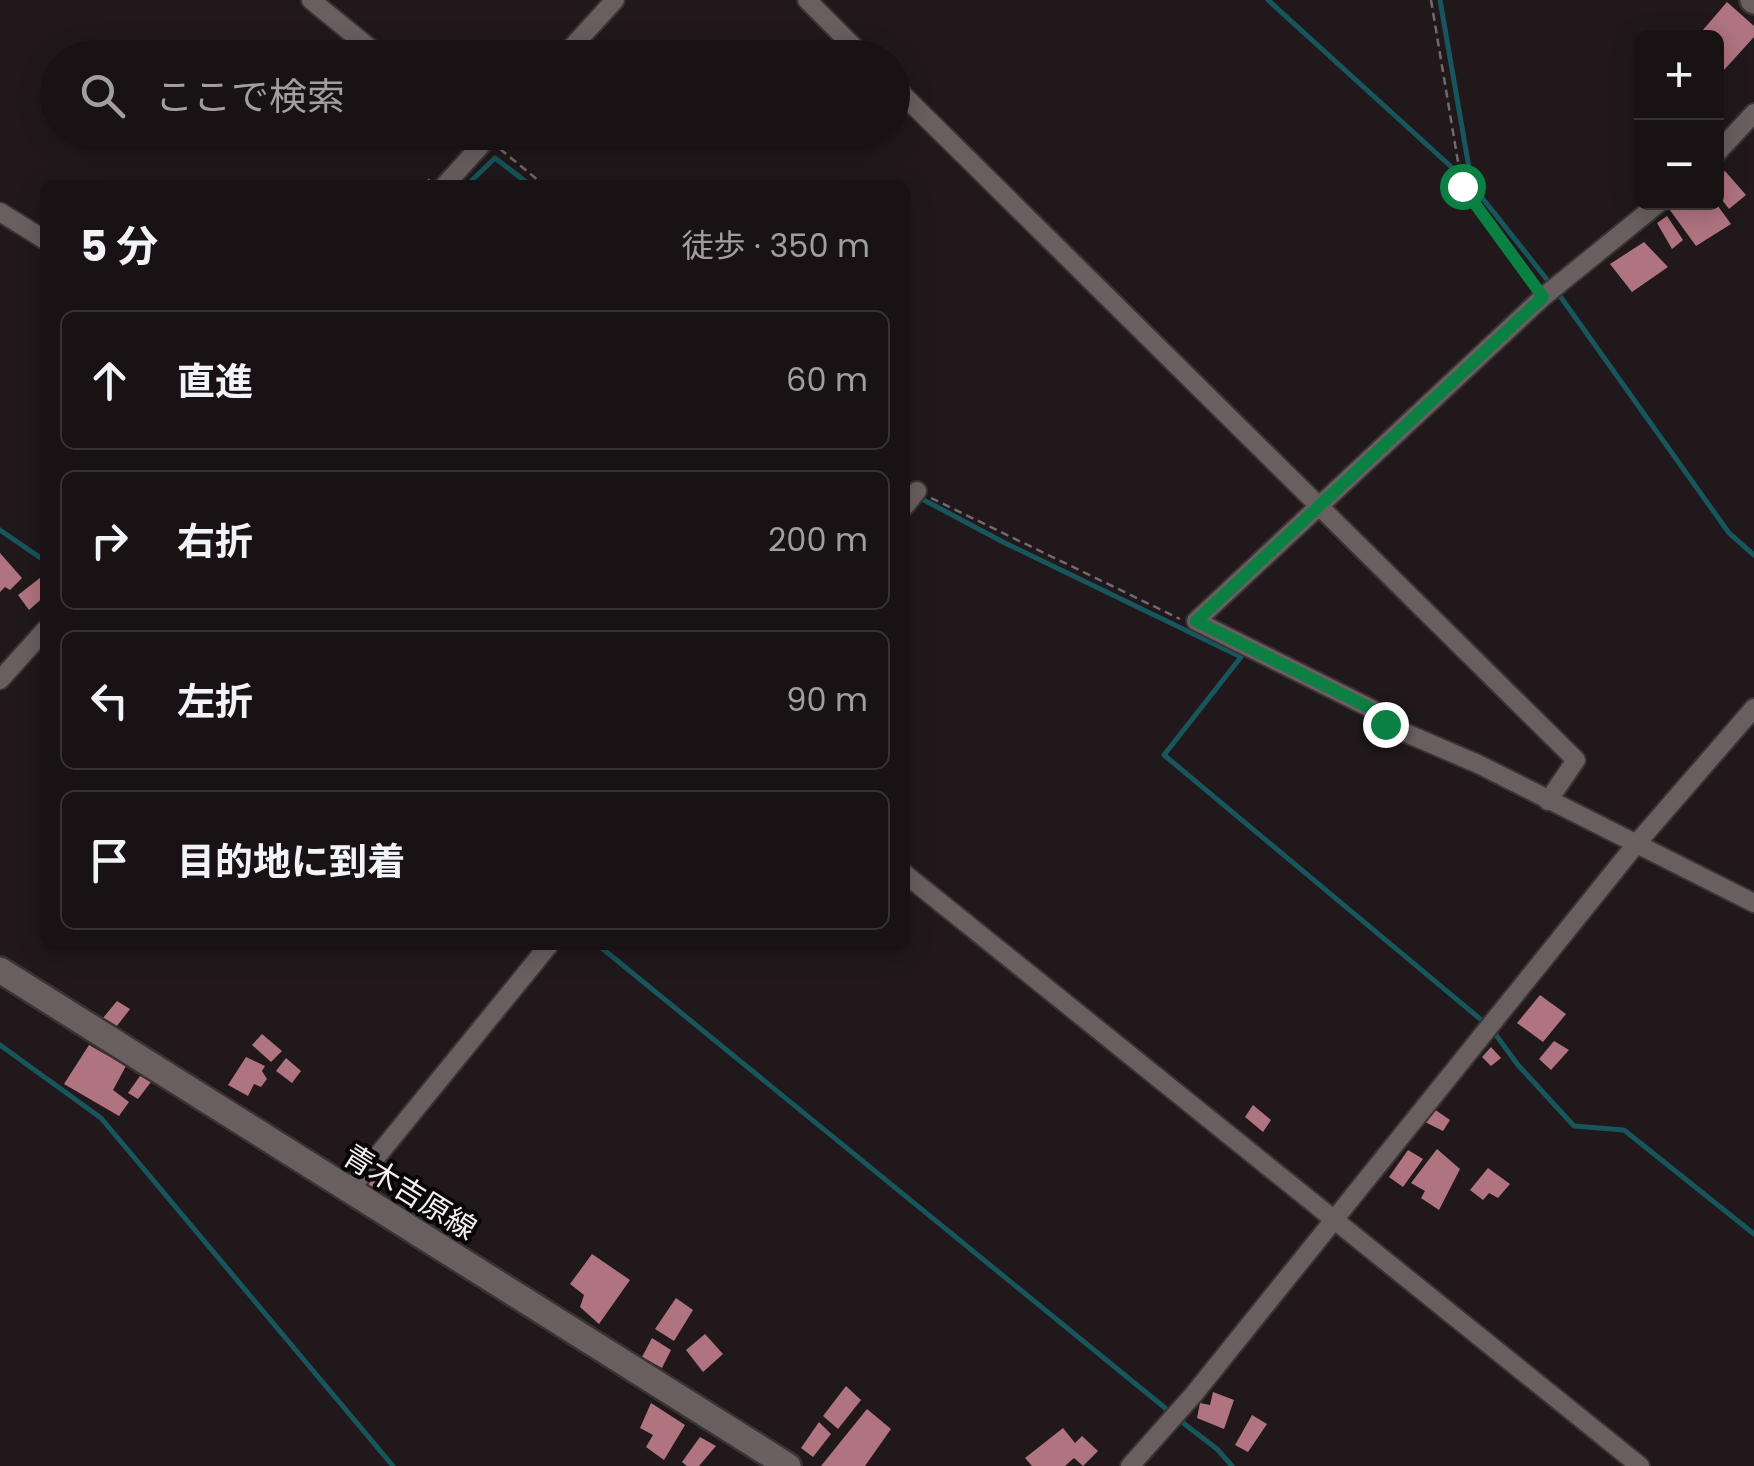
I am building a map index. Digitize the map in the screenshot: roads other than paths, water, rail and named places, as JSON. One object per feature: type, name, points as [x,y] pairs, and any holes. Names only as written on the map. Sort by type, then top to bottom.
[{"type":"main road","name":"青木吉原線","points":[[0,970],[788,1466]]},
{"type":"street","points":[[310,0],[360,40]]},
{"type":"street","points":[[578,40],[615,0]]},
{"type":"street","points":[[807,0],[848,40]]},
{"type":"street","points":[[910,102],[1576,760],[1548,801]]},
{"type":"street","points":[[1724,145],[1754,113]]},
{"type":"street","points":[[450,180],[477,150]]},
{"type":"street","points":[[1650,210],[1543,297],[1196,621],[1372,709],[1385,724],[1478,764],[1754,903]]},
{"type":"street","points":[[0,212],[40,237]]},
{"type":"street","points":[[0,680],[40,636]]},
{"type":"street","points":[[1130,1466],[1157,1439],[1637,844],[1754,708]]},
{"type":"street","points":[[910,878],[1640,1466]]},
{"type":"street","points":[[348,1192],[545,950]]},
{"type":"waterway","points":[[1268,0],[1469,183]]},
{"type":"waterway","points":[[1440,0],[1472,185],[1560,296],[1729,533],[1754,555]]},
{"type":"waterway","points":[[472,180],[495,158],[524,180]]},
{"type":"waterway","points":[[910,493],[1241,657],[1164,755],[1485,1023]]},
{"type":"waterway","points":[[0,530],[40,558]]},
{"type":"waterway","points":[[604,950],[1170,1412]]},
{"type":"waterway","points":[[1493,1031],[1518,1065],[1574,1126],[1624,1130],[1754,1234]]},
{"type":"waterway","points":[[0,1045],[101,1118],[393,1466]]},
{"type":"waterway","points":[[1178,1419],[1232,1466]]}]
